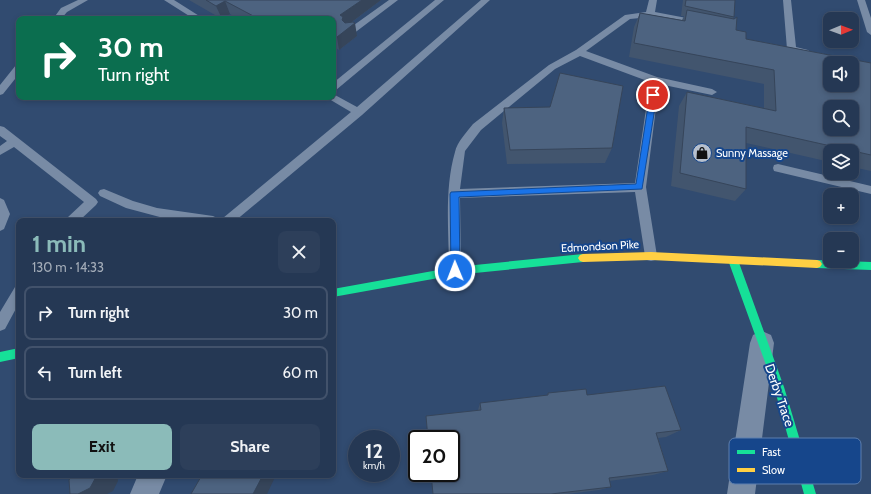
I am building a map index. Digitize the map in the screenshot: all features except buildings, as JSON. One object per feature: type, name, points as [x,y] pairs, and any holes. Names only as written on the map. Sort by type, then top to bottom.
[{"type":"main road","name":"Edmondson Pike","points":[[336,292],[455,271],[582,258],[651,256],[871,266]]},
{"type":"main road","name":"Derby Trace","points":[[733,260],[779,387],[794,438]]},
{"type":"main road","points":[[0,357],[16,354]]},
{"type":"main road","name":"Derby Trace","points":[[807,484],[810,494]]},
{"type":"street","name":"Derby Trace","points":[[749,438],[762,343]]},
{"type":"street","points":[[144,494],[152,478]]},
{"type":"street","name":"Derby Trace","points":[[741,494],[742,484]]},
{"type":"lane","points":[[59,16],[64,10],[84,0]]},
{"type":"lane","points":[[168,0],[195,16]]},
{"type":"lane","points":[[350,32],[394,0]]},
{"type":"lane","points":[[336,86],[440,0]]},
{"type":"lane","points":[[232,218],[358,112],[486,0]]},
{"type":"lane","points":[[650,14],[653,0]]},
{"type":"lane","points":[[787,0],[792,49],[813,53]]},
{"type":"lane","points":[[861,0],[871,32]]},
{"type":"lane","points":[[455,271],[454,194],[460,151],[477,127],[552,67],[579,52],[628,17],[650,14],[703,24]]},
{"type":"lane","points":[[579,52],[655,80],[712,92]]},
{"type":"lane","points":[[0,92],[16,71]]},
{"type":"lane","points":[[651,256],[640,187],[655,80]]},
{"type":"lane","points":[[336,99],[358,112]]},
{"type":"lane","points":[[0,130],[92,202],[74,218]]},
{"type":"lane","points":[[0,151],[14,142]]},
{"type":"lane","points":[[778,168],[871,190]]},
{"type":"lane","points":[[454,194],[640,187]]},
{"type":"lane","points":[[104,193],[116,200],[138,208],[196,218]]},
{"type":"lane","points":[[0,203],[4,210],[4,217],[0,226]]},
{"type":"lane","points":[[0,325],[16,296]]},
{"type":"traffic: fast","points":[[336,292],[455,271],[583,258]]},
{"type":"traffic: fast","points":[[733,260],[779,387],[794,438]]},
{"type":"traffic: fast","points":[[817,264],[871,266]]},
{"type":"traffic: fast","points":[[0,357],[16,354]]},
{"type":"traffic: fast","points":[[807,484],[810,494]]},
{"type":"traffic: slow","points":[[583,258],[651,256],[817,264]]},
{"type":"place","name":"Sunny Massage","points":[[702,153]]},
{"type":"route","points":[[455,271],[454,194],[640,187],[653,95]]}]
